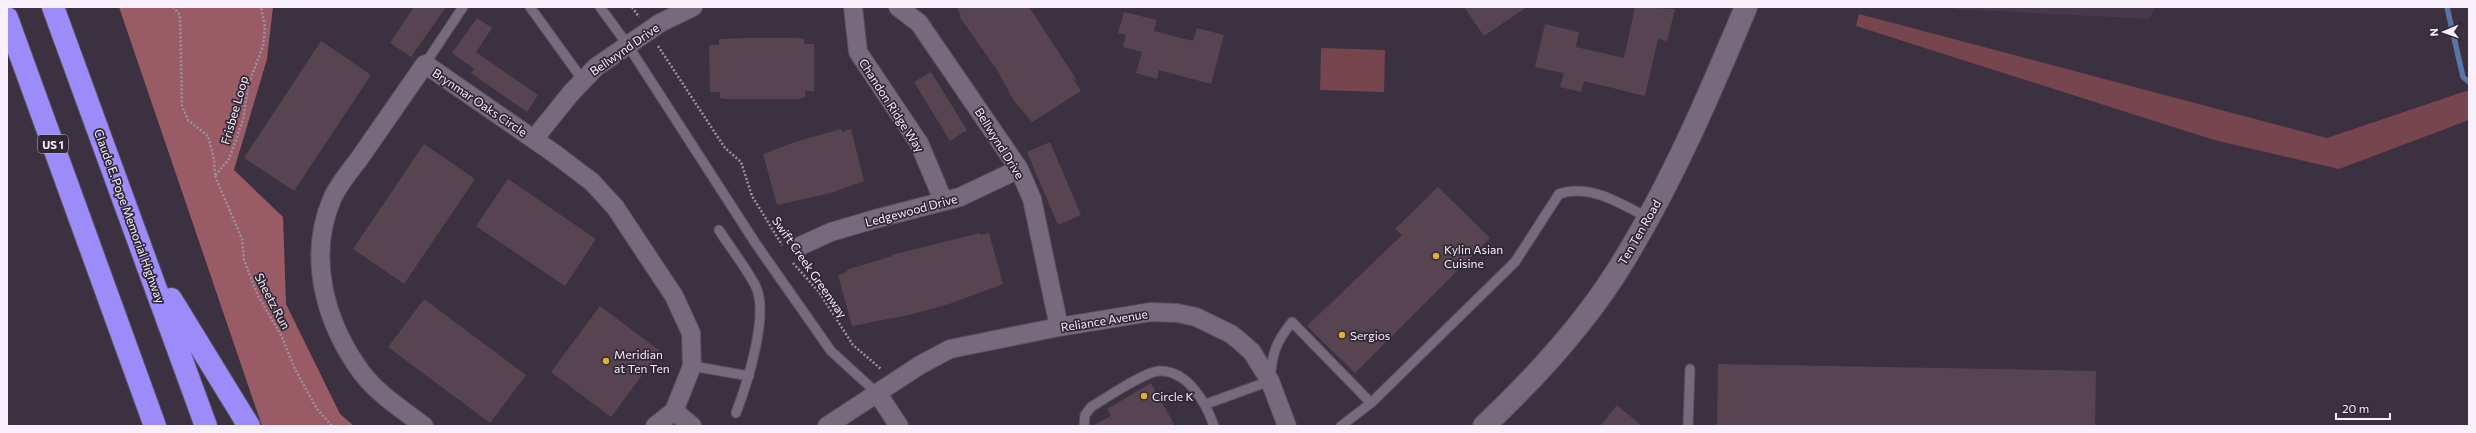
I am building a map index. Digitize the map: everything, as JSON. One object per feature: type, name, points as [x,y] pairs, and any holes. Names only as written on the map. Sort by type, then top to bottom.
[{"type":"highway","name":"Claude E. Pope Memorial Highway","points":[[53,7],[145,255],[206,426]]},
{"type":"highway","name":"US 1","points":[[7,18],[155,426]]},
{"type":"highway","points":[[145,255],[249,426]]},
{"type":"main road","name":"Ten Ten Road","points":[[1484,426],[1526,387],[1593,305],[1624,261],[1679,159],[1746,7]]},
{"type":"street","name":"Bellwynd Drive","points":[[534,139],[582,79],[627,44],[678,13],[693,7]]},
{"type":"street","name":"Chandon Ridge Way","points":[[853,7],[858,52],[919,143],[943,200]]},
{"type":"street","name":"Bellwynd Drive","points":[[898,7],[919,23],[1019,169],[1032,199],[1059,327]]},
{"type":"street","name":"Brynmar Oaks Circle","points":[[424,426],[387,398],[363,373],[348,348],[324,295],[320,274],[319,244],[332,198],[425,64],[534,139],[592,182],[615,207],[684,314],[691,333],[692,366],[674,411],[655,426]]},
{"type":"street","name":"Ledgewood Drive","points":[[792,251],[831,232],[943,200],[960,197],[1019,169]]},
{"type":"street","name":"Reliance Avenue","points":[[827,426],[878,394],[920,365],[950,349],[1059,327],[1151,312],[1177,312],[1196,317],[1231,334],[1242,343],[1252,352],[1270,381],[1287,426]]},
{"type":"street","points":[[878,394],[899,426]]},
{"type":"street","points":[[674,411],[692,426]]},
{"type":"lane","points":[[425,64],[463,7]]},
{"type":"lane","points":[[530,7],[582,79]]},
{"type":"lane","points":[[600,7],[627,44],[756,244],[831,351],[878,394]]},
{"type":"lane","points":[[1341,426],[1371,403],[1515,262],[1559,194],[1571,190],[1587,191],[1648,218]]},
{"type":"lane","points":[[719,230],[756,288],[760,305],[749,376],[736,413]]},
{"type":"lane","points":[[1206,404],[1270,381],[1275,348],[1279,338],[1292,322],[1371,403]]},
{"type":"lane","points":[[692,366],[749,376]]},
{"type":"lane","points":[[1688,426],[1690,368]]},
{"type":"lane","points":[[1084,426],[1085,415],[1091,407],[1148,374],[1159,371],[1177,375],[1206,404],[1214,426]]},
{"type":"path","name":"Frisbee Loop","points":[[173,7],[180,15],[182,106],[188,120],[208,136],[214,159],[215,176]]},
{"type":"path","name":"Frisbee Loop","points":[[215,176],[229,159],[243,120],[248,86],[263,46],[265,27],[261,7]]},
{"type":"path","name":"Swift Creek Greenway","points":[[655,40],[725,148],[741,162],[745,169],[752,196],[792,251],[853,346],[874,362],[882,372]]},
{"type":"path","name":"Sheetz Run","points":[[215,176],[242,239],[244,260],[258,296],[281,335],[295,369],[317,409],[332,426]]},
{"type":"shaded area","points":[[119,7],[273,7],[267,59],[234,170],[283,217],[286,304],[340,414],[354,426],[262,426]]},
{"type":"shaded area","points":[[1956,7],[2155,7],[2150,19],[1955,9]]},
{"type":"shaded area","points":[[1859,14],[2327,138],[2469,90],[2469,120],[2339,169],[2214,140],[1856,26]]},
{"type":"shaded area","points":[[1321,48],[1385,50],[1384,92],[1320,90]]},
{"type":"building","points":[[414,7],[446,7],[411,57],[390,43]]},
{"type":"building","points":[[956,7],[1029,7],[1076,79],[1074,80],[1081,91],[1032,122],[1014,101],[997,70],[959,16],[961,15]]},
{"type":"building","points":[[1464,7],[1527,7],[1484,36]]},
{"type":"building","points":[[1635,7],[1675,9],[1667,41],[1658,39],[1645,96],[1584,81],[1581,92],[1560,87],[1564,73],[1535,67],[1545,24],[1579,32],[1576,47],[1624,58]]},
{"type":"building","points":[[1124,12],[1157,20],[1154,31],[1193,41],[1197,28],[1224,35],[1211,84],[1159,70],[1157,79],[1136,73],[1142,52],[1123,47],[1126,35],[1118,33]]},
{"type":"building","points":[[477,18],[492,28],[476,52],[538,95],[527,112],[471,73],[474,69],[452,53]]},
{"type":"building","points":[[797,38],[804,39],[804,44],[814,44],[814,91],[805,91],[805,97],[798,99],[728,99],[720,98],[720,92],[710,92],[709,45],[719,45],[719,39]]},
{"type":"building","points":[[321,41],[371,75],[294,191],[244,158]]},
{"type":"building","points":[[931,72],[967,130],[950,141],[914,82]]},
{"type":"building","points":[[841,129],[842,132],[851,129],[864,181],[831,193],[777,205],[763,154],[795,142]]},
{"type":"building","points":[[1050,142],[1081,215],[1058,225],[1027,152]]},
{"type":"building","points":[[424,144],[475,179],[404,284],[353,249]]},
{"type":"building","points":[[508,179],[596,239],[565,286],[476,226]]},
{"type":"building","points":[[1438,187],[1490,238],[1355,373],[1307,326],[1402,235],[1395,229]]},
{"type":"building","points":[[980,233],[980,235],[989,233],[1003,284],[949,304],[909,315],[852,326],[838,275],[847,272],[846,270],[892,256],[891,255]]},
{"type":"building","points":[[424,299],[526,375],[490,423],[388,347]]},
{"type":"building","name":"Meridian at Ten Ten","points":[[600,306],[660,351],[611,417],[551,372]]},
{"type":"building","points":[[1718,364],[2096,371],[2095,426],[1717,426]]},
{"type":"building","name":"Circle K","points":[[1151,383],[1175,426],[1092,426],[1111,416],[1107,409]]},
{"type":"building","points":[[1617,405],[1642,426],[1600,426]]},
{"type":"waterway","points":[[2447,7],[2463,77],[2469,82]]},
{"type":"place","name":"Kylin Asian Cuisine","points":[[1436,256]]},
{"type":"place","name":"Sergios","points":[[1342,335]]},
{"type":"place","name":"Meridian at Ten Ten","points":[[606,361]]},
{"type":"place","name":"Circle K","points":[[1144,396]]}]
